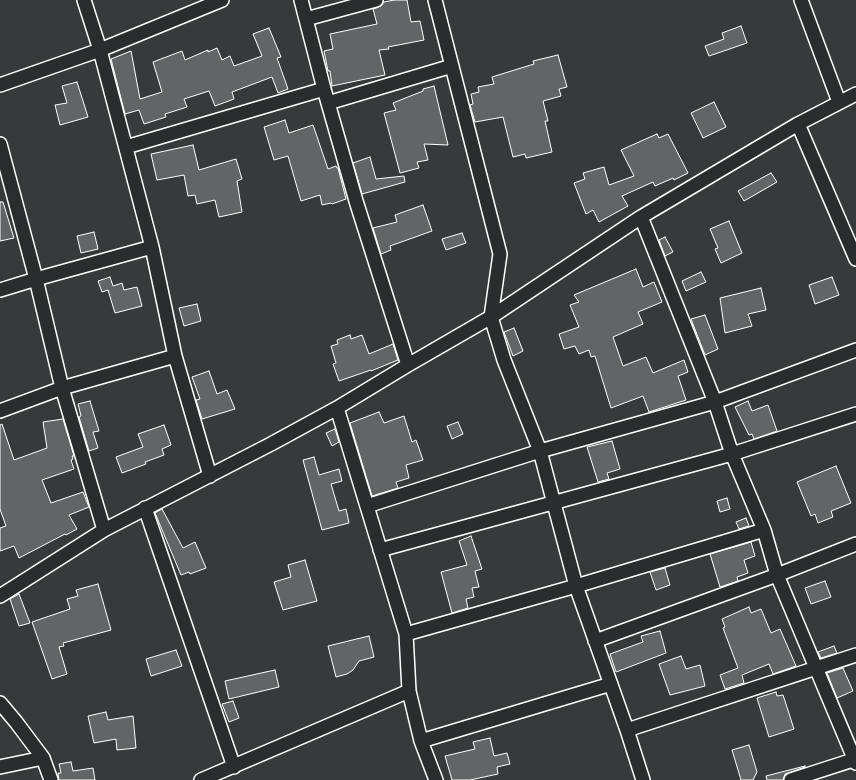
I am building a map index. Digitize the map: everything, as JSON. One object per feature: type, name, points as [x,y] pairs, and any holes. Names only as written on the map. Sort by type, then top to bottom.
[{"type":"street","points":[[84,0],[100,50],[152,247],[175,356],[210,476]]},
{"type":"street","points":[[0,85],[100,50],[222,0]]},
{"type":"street","points":[[301,0],[324,89],[356,201],[408,365]]},
{"type":"street","points":[[306,20],[376,0]]},
{"type":"street","points":[[435,0],[500,254],[491,317],[504,360],[540,451],[576,586],[643,780]]},
{"type":"street","points":[[801,0],[839,102]]},
{"type":"street","points":[[328,103],[452,66]]},
{"type":"street","points":[[126,147],[324,89]]},
{"type":"street","points":[[0,596],[104,530],[210,476],[336,408],[491,317],[641,217],[798,124],[856,94]]},
{"type":"street","points":[[798,124],[856,259]]},
{"type":"street","points":[[0,144],[36,279],[62,388],[104,530]]},
{"type":"street","points":[[641,217],[715,402],[732,454],[764,530],[777,575],[856,761],[791,780]]},
{"type":"street","points":[[0,290],[152,247]]},
{"type":"street","points":[[367,506],[540,451],[715,402],[856,350]]},
{"type":"street","points":[[0,410],[62,388],[175,356]]},
{"type":"street","points":[[336,408],[406,634],[409,691],[421,741],[436,780]]},
{"type":"street","points":[[380,550],[732,454],[856,414]]},
{"type":"street","points":[[145,508],[234,767]]},
{"type":"street","points":[[406,634],[576,586],[764,530]]},
{"type":"street","points":[[595,641],[777,575],[856,544]]},
{"type":"street","points":[[627,730],[856,655]]},
{"type":"street","points":[[421,741],[611,684]]},
{"type":"street","points":[[201,780],[409,691]]},
{"type":"street","points":[[0,704],[16,722],[43,758],[51,780]]},
{"type":"street","points":[[0,767],[43,758]]},
{"type":"building","points":[[407,0],[411,22],[420,21],[424,40],[379,50],[385,75],[332,86],[330,71],[328,71],[324,51],[333,49],[330,34],[377,24],[373,9],[381,6],[384,2]]},
{"type":"building","points":[[741,26],[747,43],[709,56],[705,46],[724,39],[722,33]]},
{"type":"building","points":[[269,28],[281,57],[277,58],[288,89],[278,93],[272,77],[232,92],[234,99],[215,106],[209,91],[184,99],[187,107],[165,114],[166,117],[144,124],[139,110],[125,114],[111,59],[131,51],[140,99],[162,92],[153,62],[182,51],[185,60],[208,50],[208,52],[217,48],[222,60],[230,56],[234,66],[262,56],[253,34]]},
{"type":"building","points":[[558,55],[567,87],[559,89],[561,96],[543,101],[548,121],[545,121],[552,152],[526,158],[525,154],[513,157],[503,117],[475,122],[470,105],[473,104],[471,94],[479,92],[478,87],[494,84],[492,77],[534,64],[533,61]]},
{"type":"building","points":[[77,82],[88,117],[60,125],[55,105],[67,103],[62,86]]},
{"type":"building","points":[[434,86],[448,145],[424,144],[428,160],[417,162],[419,168],[400,173],[384,113],[396,110],[393,103],[423,91],[423,89]]},
{"type":"building","points":[[714,102],[726,127],[703,138],[691,113]]},
{"type":"building","points":[[285,120],[289,133],[313,125],[328,169],[336,166],[338,168],[346,199],[332,204],[322,205],[320,195],[301,201],[288,156],[274,160],[264,127]]},
{"type":"building","points":[[657,134],[659,138],[668,134],[688,173],[674,180],[673,178],[655,186],[653,182],[622,196],[628,206],[599,222],[593,210],[586,214],[574,183],[585,179],[583,173],[604,167],[609,185],[634,176],[621,150]]},
{"type":"building","points":[[193,145],[199,170],[236,159],[242,179],[237,181],[242,212],[219,217],[215,200],[197,204],[195,195],[188,196],[184,175],[157,180],[151,154]]},
{"type":"building","points":[[370,157],[376,179],[404,176],[405,182],[362,194],[353,163]]},
{"type":"building","points":[[771,173],[777,182],[744,201],[738,191]]},
{"type":"building","points":[[0,202],[3,202],[14,238],[0,241]]},
{"type":"building","points":[[423,205],[432,231],[390,246],[391,250],[381,254],[373,228],[397,222],[395,215]]},
{"type":"building","points":[[729,221],[742,253],[721,263],[715,249],[718,248],[710,229]]},
{"type":"building","points":[[94,232],[98,249],[81,253],[77,236]]},
{"type":"building","points":[[462,233],[466,243],[446,250],[442,239]]},
{"type":"building","points":[[665,237],[673,252],[665,256],[659,240]]},
{"type":"building","points":[[636,269],[643,287],[654,282],[662,302],[638,312],[643,324],[613,337],[623,366],[646,357],[653,373],[684,360],[688,372],[678,376],[686,400],[649,412],[643,396],[611,408],[595,356],[591,357],[589,350],[579,354],[575,346],[564,349],[559,334],[579,327],[570,305],[579,302],[574,295]]},
{"type":"building","points":[[701,272],[706,282],[686,291],[682,281]]},
{"type":"building","points":[[110,277],[113,286],[122,283],[124,290],[137,287],[142,306],[115,313],[108,290],[102,292],[98,281]]},
{"type":"building","points":[[832,277],[839,295],[815,304],[809,285]]},
{"type":"building","points":[[761,288],[766,310],[748,314],[752,326],[725,333],[720,298]]},
{"type":"building","points":[[197,304],[201,321],[184,326],[179,308]]},
{"type":"building","points":[[705,315],[718,349],[705,355],[691,319]]},
{"type":"building","points":[[514,328],[523,351],[513,356],[504,332]]},
{"type":"building","points":[[350,335],[351,339],[362,335],[369,354],[393,344],[398,360],[371,371],[339,381],[333,364],[336,363],[331,346],[338,344],[337,340]]},
{"type":"building","points":[[209,371],[217,394],[227,390],[235,409],[202,419],[196,400],[200,399],[192,377]]},
{"type":"building","points":[[90,401],[99,431],[93,432],[98,448],[89,451],[79,417],[81,416],[78,404]]},
{"type":"building","points":[[748,401],[752,411],[768,405],[777,431],[754,439],[752,434],[749,435],[735,407]]},
{"type":"building","points":[[379,412],[384,423],[404,416],[412,442],[416,440],[423,460],[406,465],[409,478],[396,482],[398,488],[372,496],[350,423]]},
{"type":"building","points":[[63,419],[74,456],[72,456],[73,459],[71,460],[74,469],[42,480],[51,503],[83,492],[89,507],[69,515],[77,529],[66,535],[65,534],[19,558],[14,546],[0,551],[0,528],[6,526],[0,509],[0,425],[2,424],[14,460],[47,448],[43,422]]},
{"type":"building","points":[[458,422],[463,434],[452,439],[447,426]]},
{"type":"building","points":[[164,425],[171,445],[162,449],[164,455],[122,473],[116,457],[143,447],[138,434]]},
{"type":"building","points":[[335,429],[339,442],[332,446],[326,433]]},
{"type":"building","points":[[612,441],[620,469],[607,473],[609,479],[598,482],[587,447]]},
{"type":"building","points":[[314,457],[319,475],[339,469],[342,481],[331,484],[339,511],[346,509],[349,523],[322,530],[303,460]]},
{"type":"building","points":[[836,466],[851,503],[831,511],[833,517],[818,523],[815,514],[811,516],[797,482]]},
{"type":"building","points":[[727,498],[730,509],[720,512],[717,501]]},
{"type":"building","points":[[162,509],[183,548],[195,542],[206,568],[190,574],[189,572],[181,575],[155,513]]},
{"type":"building","points":[[746,518],[749,526],[739,529],[736,522]]},
{"type":"building","points":[[471,536],[482,569],[475,571],[479,587],[472,588],[474,597],[466,599],[468,608],[452,613],[441,572],[467,565],[459,541]]},
{"type":"building","points":[[751,542],[755,556],[744,560],[748,573],[737,577],[738,581],[720,587],[710,554]]},
{"type":"building","points":[[305,560],[317,601],[283,610],[274,582],[291,577],[288,565]]},
{"type":"building","points":[[665,568],[670,585],[656,590],[650,572]]},
{"type":"building","points":[[825,581],[831,597],[811,604],[805,588]]},
{"type":"building","points":[[98,584],[111,630],[63,643],[64,646],[59,647],[67,674],[52,679],[32,622],[70,609],[67,599],[78,596],[76,590]]},
{"type":"building","points":[[19,594],[30,623],[19,626],[10,599]]},
{"type":"building","points":[[749,607],[751,613],[761,609],[771,633],[780,629],[796,666],[773,674],[769,664],[742,675],[744,683],[725,689],[720,675],[738,668],[723,628],[725,627],[722,619]]},
{"type":"building","points":[[660,631],[666,653],[616,672],[610,654],[643,642],[641,636]]},
{"type":"building","points":[[369,636],[374,657],[359,661],[353,670],[347,674],[336,677],[328,646]]},
{"type":"building","points":[[834,646],[837,653],[821,658],[818,652]]},
{"type":"building","points":[[176,650],[182,666],[151,676],[146,659]]},
{"type":"building","points":[[681,656],[686,669],[700,665],[705,686],[670,695],[659,664]]},
{"type":"building","points":[[843,668],[853,691],[837,698],[827,673]]},
{"type":"building","points":[[275,670],[279,687],[229,699],[225,681]]},
{"type":"building","points":[[776,692],[777,696],[783,695],[794,729],[769,737],[757,698]]},
{"type":"building","points":[[233,701],[239,718],[229,722],[222,704]]},
{"type":"building","points":[[106,712],[108,720],[133,716],[136,748],[117,750],[116,739],[94,743],[88,716]]},
{"type":"building","points":[[490,738],[494,756],[507,753],[510,764],[497,767],[498,774],[470,780],[452,780],[445,756],[475,749],[473,742]]},
{"type":"building","points":[[749,745],[757,772],[753,780],[741,780],[732,750]]},
{"type":"building","points":[[71,762],[73,771],[93,768],[95,780],[59,780],[58,773],[61,773],[59,764]]},
{"type":"building","points":[[805,766],[785,774],[783,780],[767,780],[766,776]]}]
